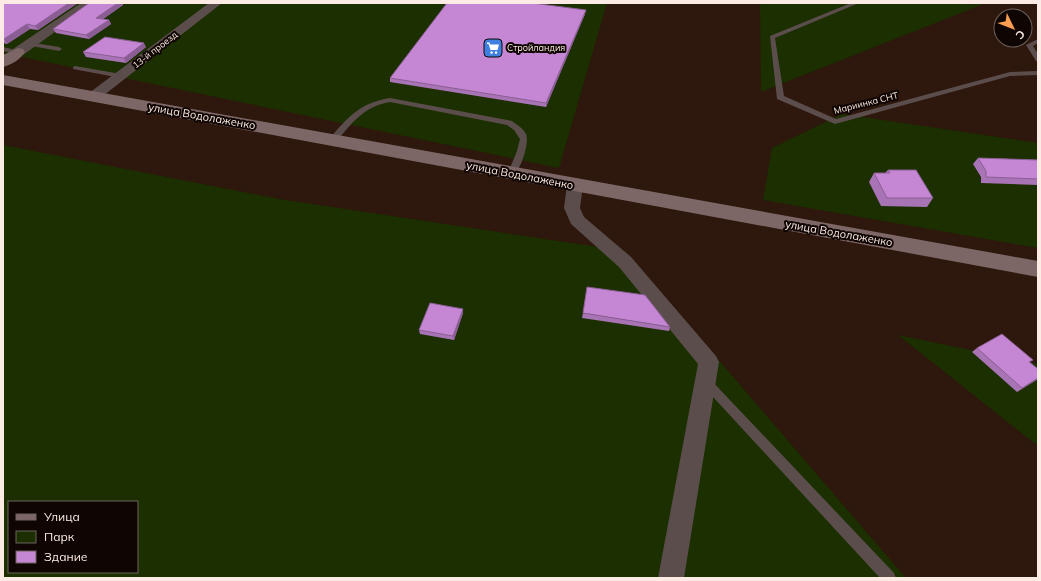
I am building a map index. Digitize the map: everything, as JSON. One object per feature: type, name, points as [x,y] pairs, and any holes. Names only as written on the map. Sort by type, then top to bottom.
[{"type":"main road","points":[[3,62],[23,48]]},
{"type":"main road","name":"улица Водолаженко","points":[[3,80],[1038,268]]},
{"type":"street","points":[[23,48],[89,3]]},
{"type":"street","name":"13-й проезд","points":[[94,96],[216,3]]},
{"type":"street","points":[[575,185],[572,208],[578,220],[626,262],[709,362],[671,578]]},
{"type":"lane","name":"Мариинка СНТ","points":[[856,3],[772,37],[780,97],[835,122],[1010,74],[1038,73]]},
{"type":"lane","points":[[1038,41],[1029,45],[1038,60]]},
{"type":"lane","points":[[3,49],[59,49]]},
{"type":"lane","points":[[75,68],[121,76]]},
{"type":"lane","points":[[333,140],[359,110],[379,101],[390,100],[509,123],[518,128],[523,133],[525,140],[512,173]]},
{"type":"lane","points":[[706,382],[889,578]]},
{"type":"green space","points":[[3,3],[607,3],[559,168],[3,53]]},
{"type":"green space","points":[[760,3],[986,3],[761,92]]},
{"type":"green space","points":[[842,114],[1038,143],[1038,248],[763,200],[772,148]]},
{"type":"green space","points":[[3,145],[279,199],[625,251],[906,578],[3,578]]},
{"type":"green space","points":[[898,335],[1038,364],[1038,446]]},
{"type":"building","points":[[3,3],[69,3],[35,26],[27,24],[3,39]]},
{"type":"building","points":[[89,3],[118,3],[96,18],[109,20],[86,35],[53,29]]},
{"type":"building","name":"Стройландия","points":[[447,3],[532,3],[586,10],[546,103],[390,78]]},
{"type":"building","points":[[105,37],[144,43],[124,58],[83,52]]},
{"type":"building","points":[[978,158],[1038,160],[1038,179],[986,177],[986,171]]},
{"type":"building","points":[[888,170],[916,170],[933,198],[887,198],[874,173],[890,173]]},
{"type":"building","points":[[587,287],[645,295],[670,327],[583,313]]},
{"type":"building","points":[[430,303],[463,309],[453,336],[419,330]]},
{"type":"building","points":[[1002,334],[1033,360],[1029,362],[1038,369],[1038,378],[1022,388],[977,348]]},
{"type":"place","name":"Стройландия","points":[[493,48]]}]
